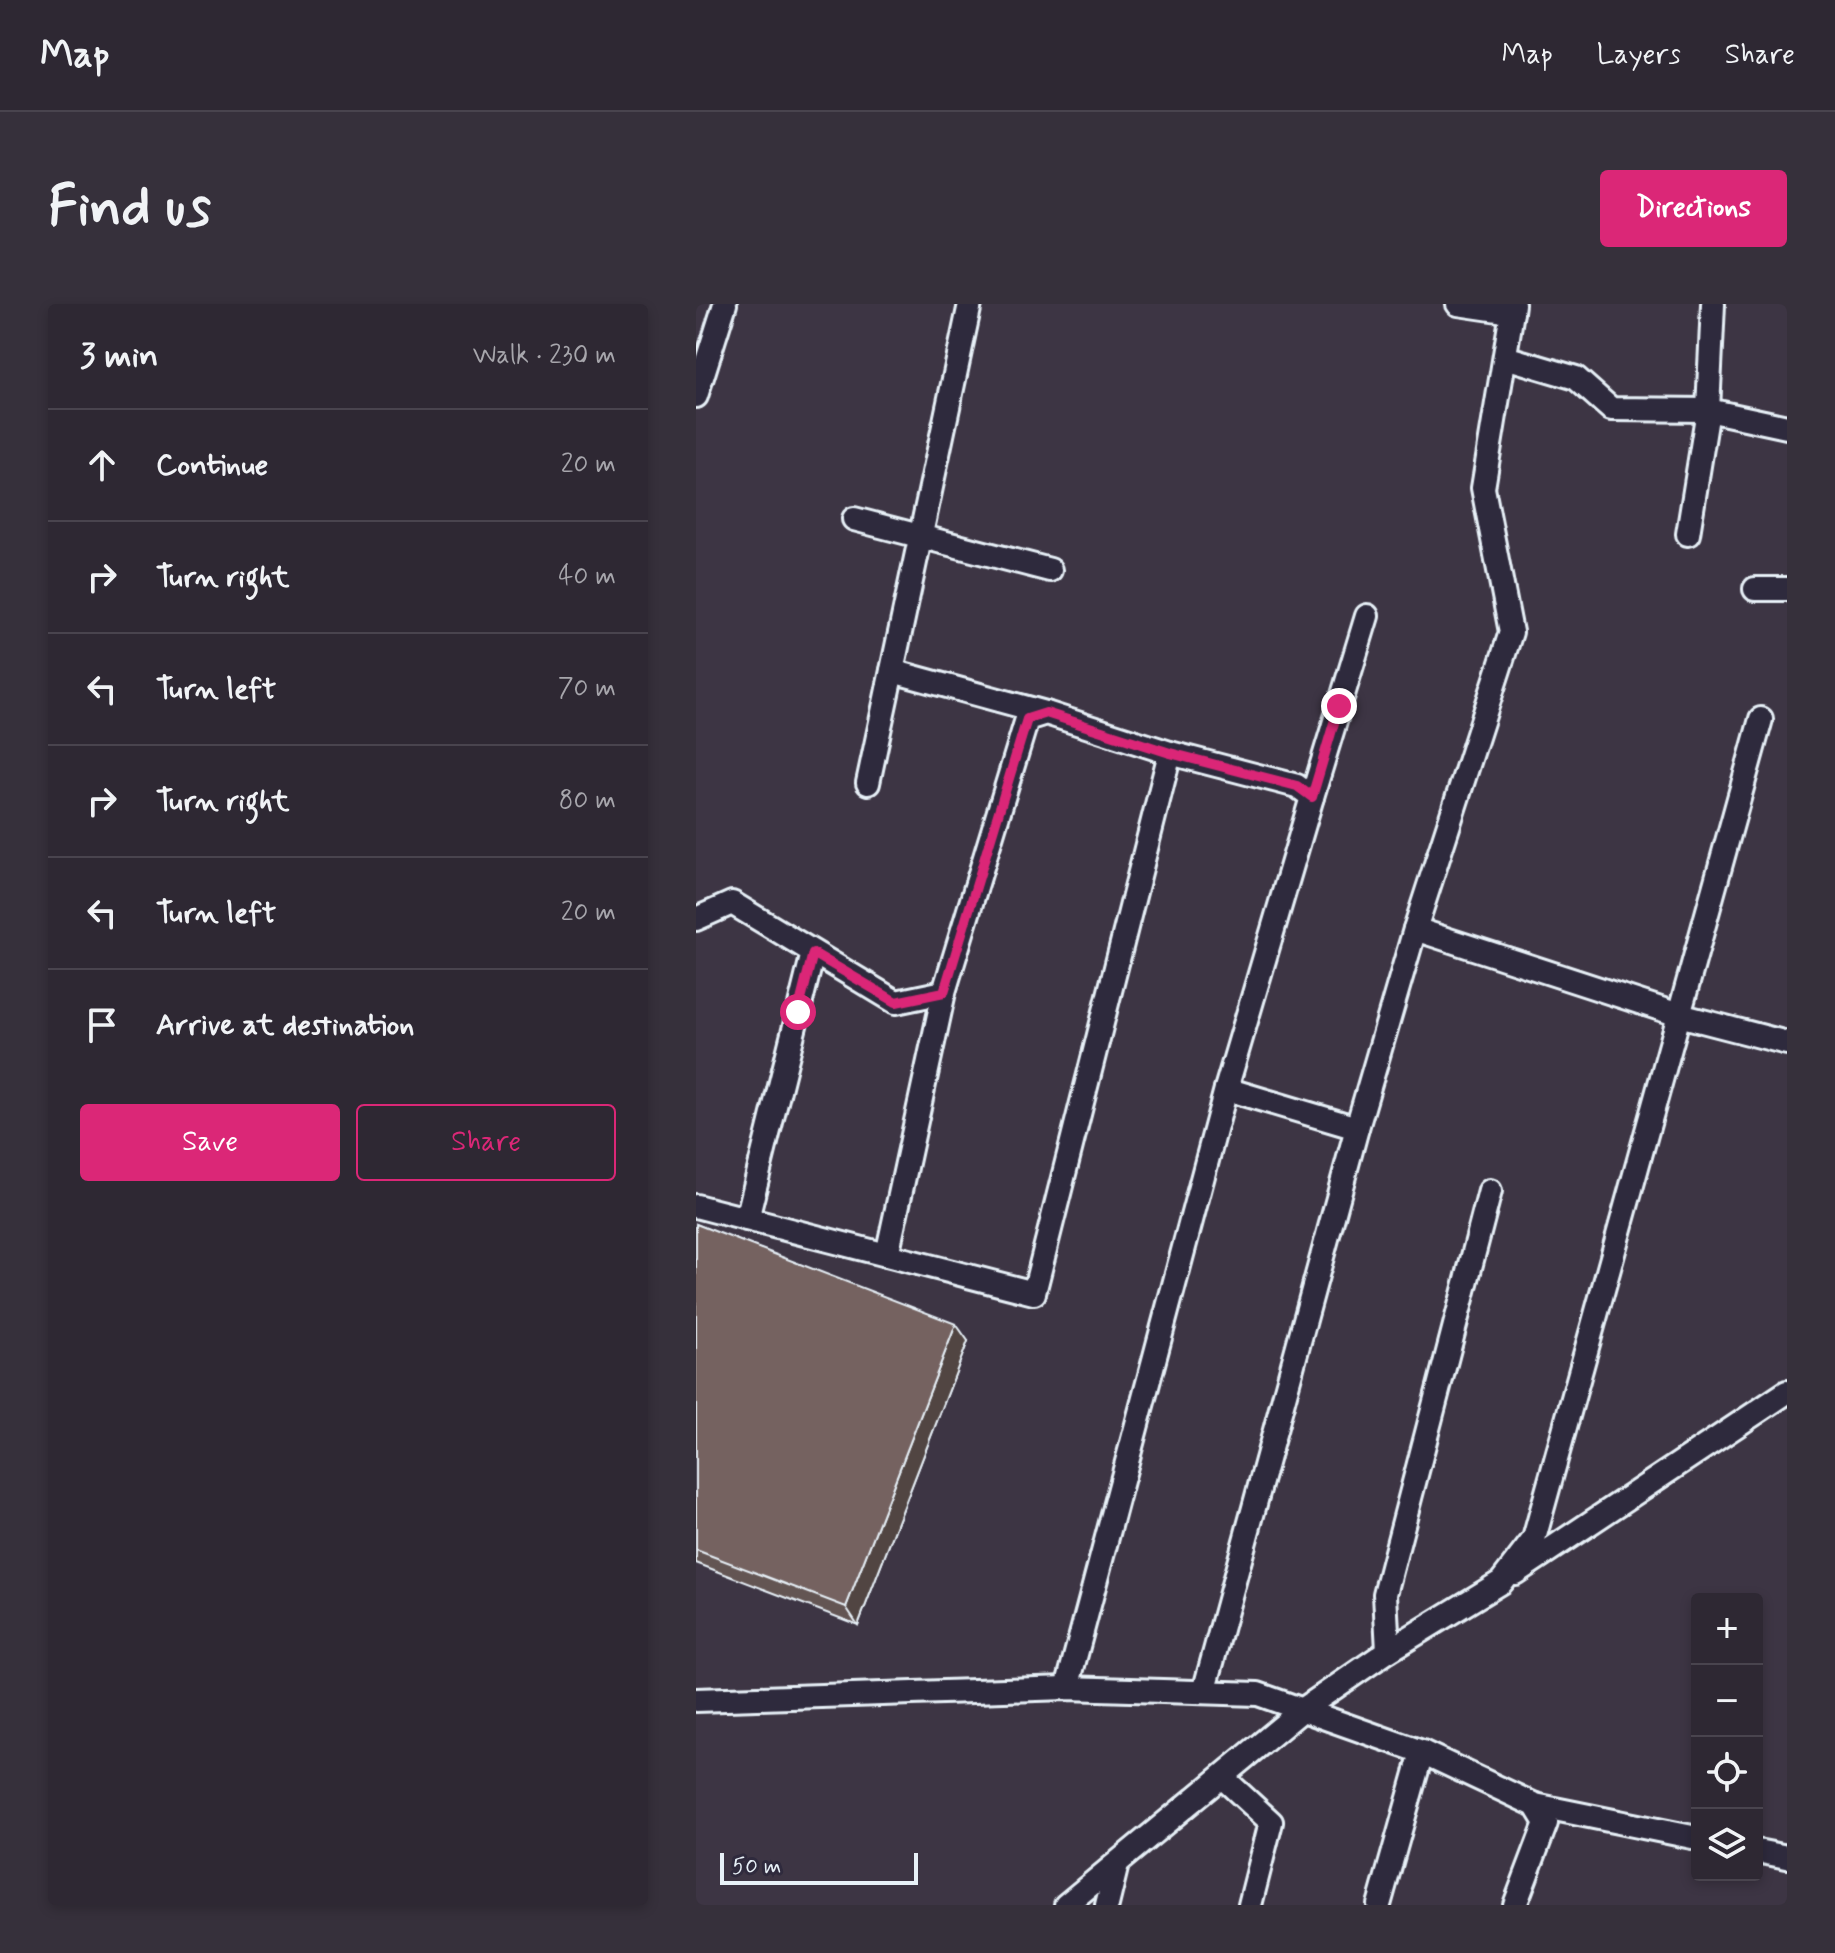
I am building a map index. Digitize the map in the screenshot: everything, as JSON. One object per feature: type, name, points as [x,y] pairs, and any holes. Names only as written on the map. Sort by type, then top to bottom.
[{"type":"street","points":[[696,396],[725,304]]},
{"type":"street","points":[[868,783],[970,304]]},
{"type":"street","points":[[1204,1692],[1357,1128],[1415,929],[1511,632],[1483,488],[1512,308],[1458,304]]},
{"type":"street","points":[[1688,534],[1708,410],[1713,304]]},
{"type":"street","points":[[1505,357],[1576,378],[1611,409],[1708,410],[1787,427]]},
{"type":"street","points":[[854,519],[1050,570]]},
{"type":"street","points":[[1755,589],[1787,589]]},
{"type":"street","points":[[1067,1688],[1226,1089],[1367,616]]},
{"type":"street","points":[[892,671],[1046,713],[1170,753],[1297,786],[1312,797]]},
{"type":"street","points":[[887,1255],[944,992],[1027,719],[1046,713]]},
{"type":"street","points":[[1501,1582],[1534,1539],[1761,719]]},
{"type":"street","points":[[696,1206],[1034,1293],[1170,753]]},
{"type":"street","points":[[696,919],[732,903],[896,1002],[944,992]]},
{"type":"street","points":[[1415,929],[1679,1015],[1787,1043]]},
{"type":"street","points":[[747,1219],[813,953]]},
{"type":"street","points":[[1226,1089],[1357,1128]]},
{"type":"street","points":[[1388,1651],[1385,1594],[1490,1191]]},
{"type":"street","points":[[1066,1905],[1302,1710],[1787,1392]]},
{"type":"street","points":[[696,1700],[1067,1688],[1258,1694],[1422,1752],[1535,1805],[1691,1837]]},
{"type":"street","points":[[1379,1905],[1422,1752]]},
{"type":"street","points":[[1222,1777],[1271,1822],[1250,1905]]},
{"type":"street","points":[[1515,1905],[1546,1823],[1535,1805]]},
{"type":"street","points":[[1763,1852],[1787,1857]]},
{"type":"street","points":[[1107,1905],[1117,1864]]},
{"type":"building","points":[[696,1224],[956,1324],[846,1607],[696,1550]]},
{"type":"route","points":[[798,1012],[813,953],[896,1002],[944,992],[1027,719],[1046,713],[1170,753],[1297,786],[1312,797],[1339,706]]}]
